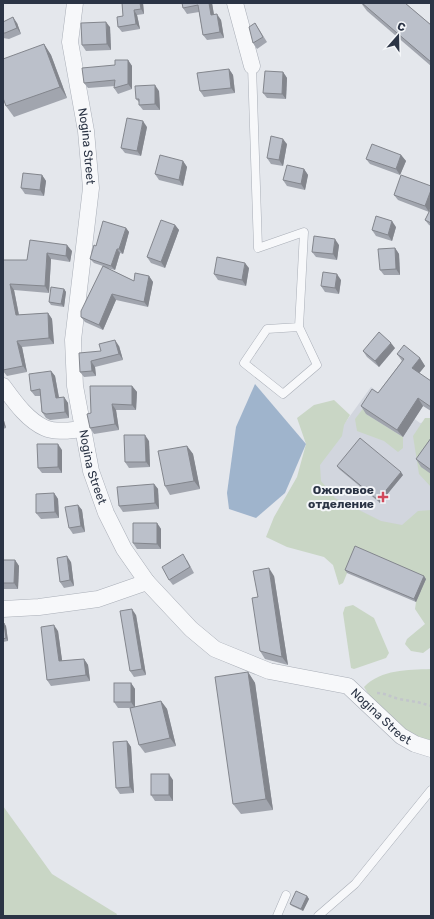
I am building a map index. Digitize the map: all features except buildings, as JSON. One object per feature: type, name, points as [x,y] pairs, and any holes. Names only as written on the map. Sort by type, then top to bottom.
[{"type":"street","name":"Nogina Street","points":[[75,3],[70,42],[86,130],[91,188],[73,340],[75,386],[91,471],[106,513],[124,549],[147,582],[191,629],[216,649],[269,671],[348,686],[401,736],[415,744],[431,750]]},
{"type":"street","points":[[235,3],[252,66]]},
{"type":"street","points":[[3,386],[30,418],[45,428],[55,430],[83,429]]},
{"type":"street","points":[[3,609],[39,607],[98,599],[147,582]]},
{"type":"lane","points":[[252,66],[258,248],[304,232],[299,327],[317,365],[283,394],[244,363],[267,329],[299,327]]},
{"type":"lane","points":[[318,916],[355,884],[431,790]]},
{"type":"lane","points":[[277,916],[286,895]]},
{"type":"path","points":[[354,692],[385,693],[398,699],[413,700],[431,706]]},
{"type":"shaded area","name":"Ожоговое отделение","points":[[371,387],[420,423],[431,421],[431,589],[430,577],[314,481],[313,467]]},
{"type":"green space","points":[[334,400],[350,415],[344,425],[342,436],[320,465],[321,481],[335,498],[381,521],[402,525],[418,511],[431,510],[431,647],[423,653],[411,651],[405,644],[407,639],[425,624],[415,609],[416,602],[357,549],[343,583],[339,585],[333,565],[324,557],[287,547],[266,537],[274,517],[297,477],[306,444],[297,418],[314,405]]},
{"type":"green space","points":[[365,406],[366,414],[403,437],[403,448],[398,452],[384,441],[357,431],[355,419]]},
{"type":"green space","points":[[425,418],[431,418],[431,487],[419,474],[413,436]]},
{"type":"green space","points":[[353,605],[374,618],[389,653],[386,658],[354,669],[351,668],[343,613],[345,607]]},
{"type":"green space","points":[[431,669],[431,744],[408,733],[369,695],[364,687],[371,681],[387,674],[404,670]]},
{"type":"green space","points":[[3,806],[52,874],[117,914],[116,916],[3,916]]},
{"type":"water","points":[[255,384],[306,444],[285,493],[256,518],[229,509],[227,493],[236,427]]},
{"type":"place","name":"Ожоговое отделение","points":[[383,497]]}]
